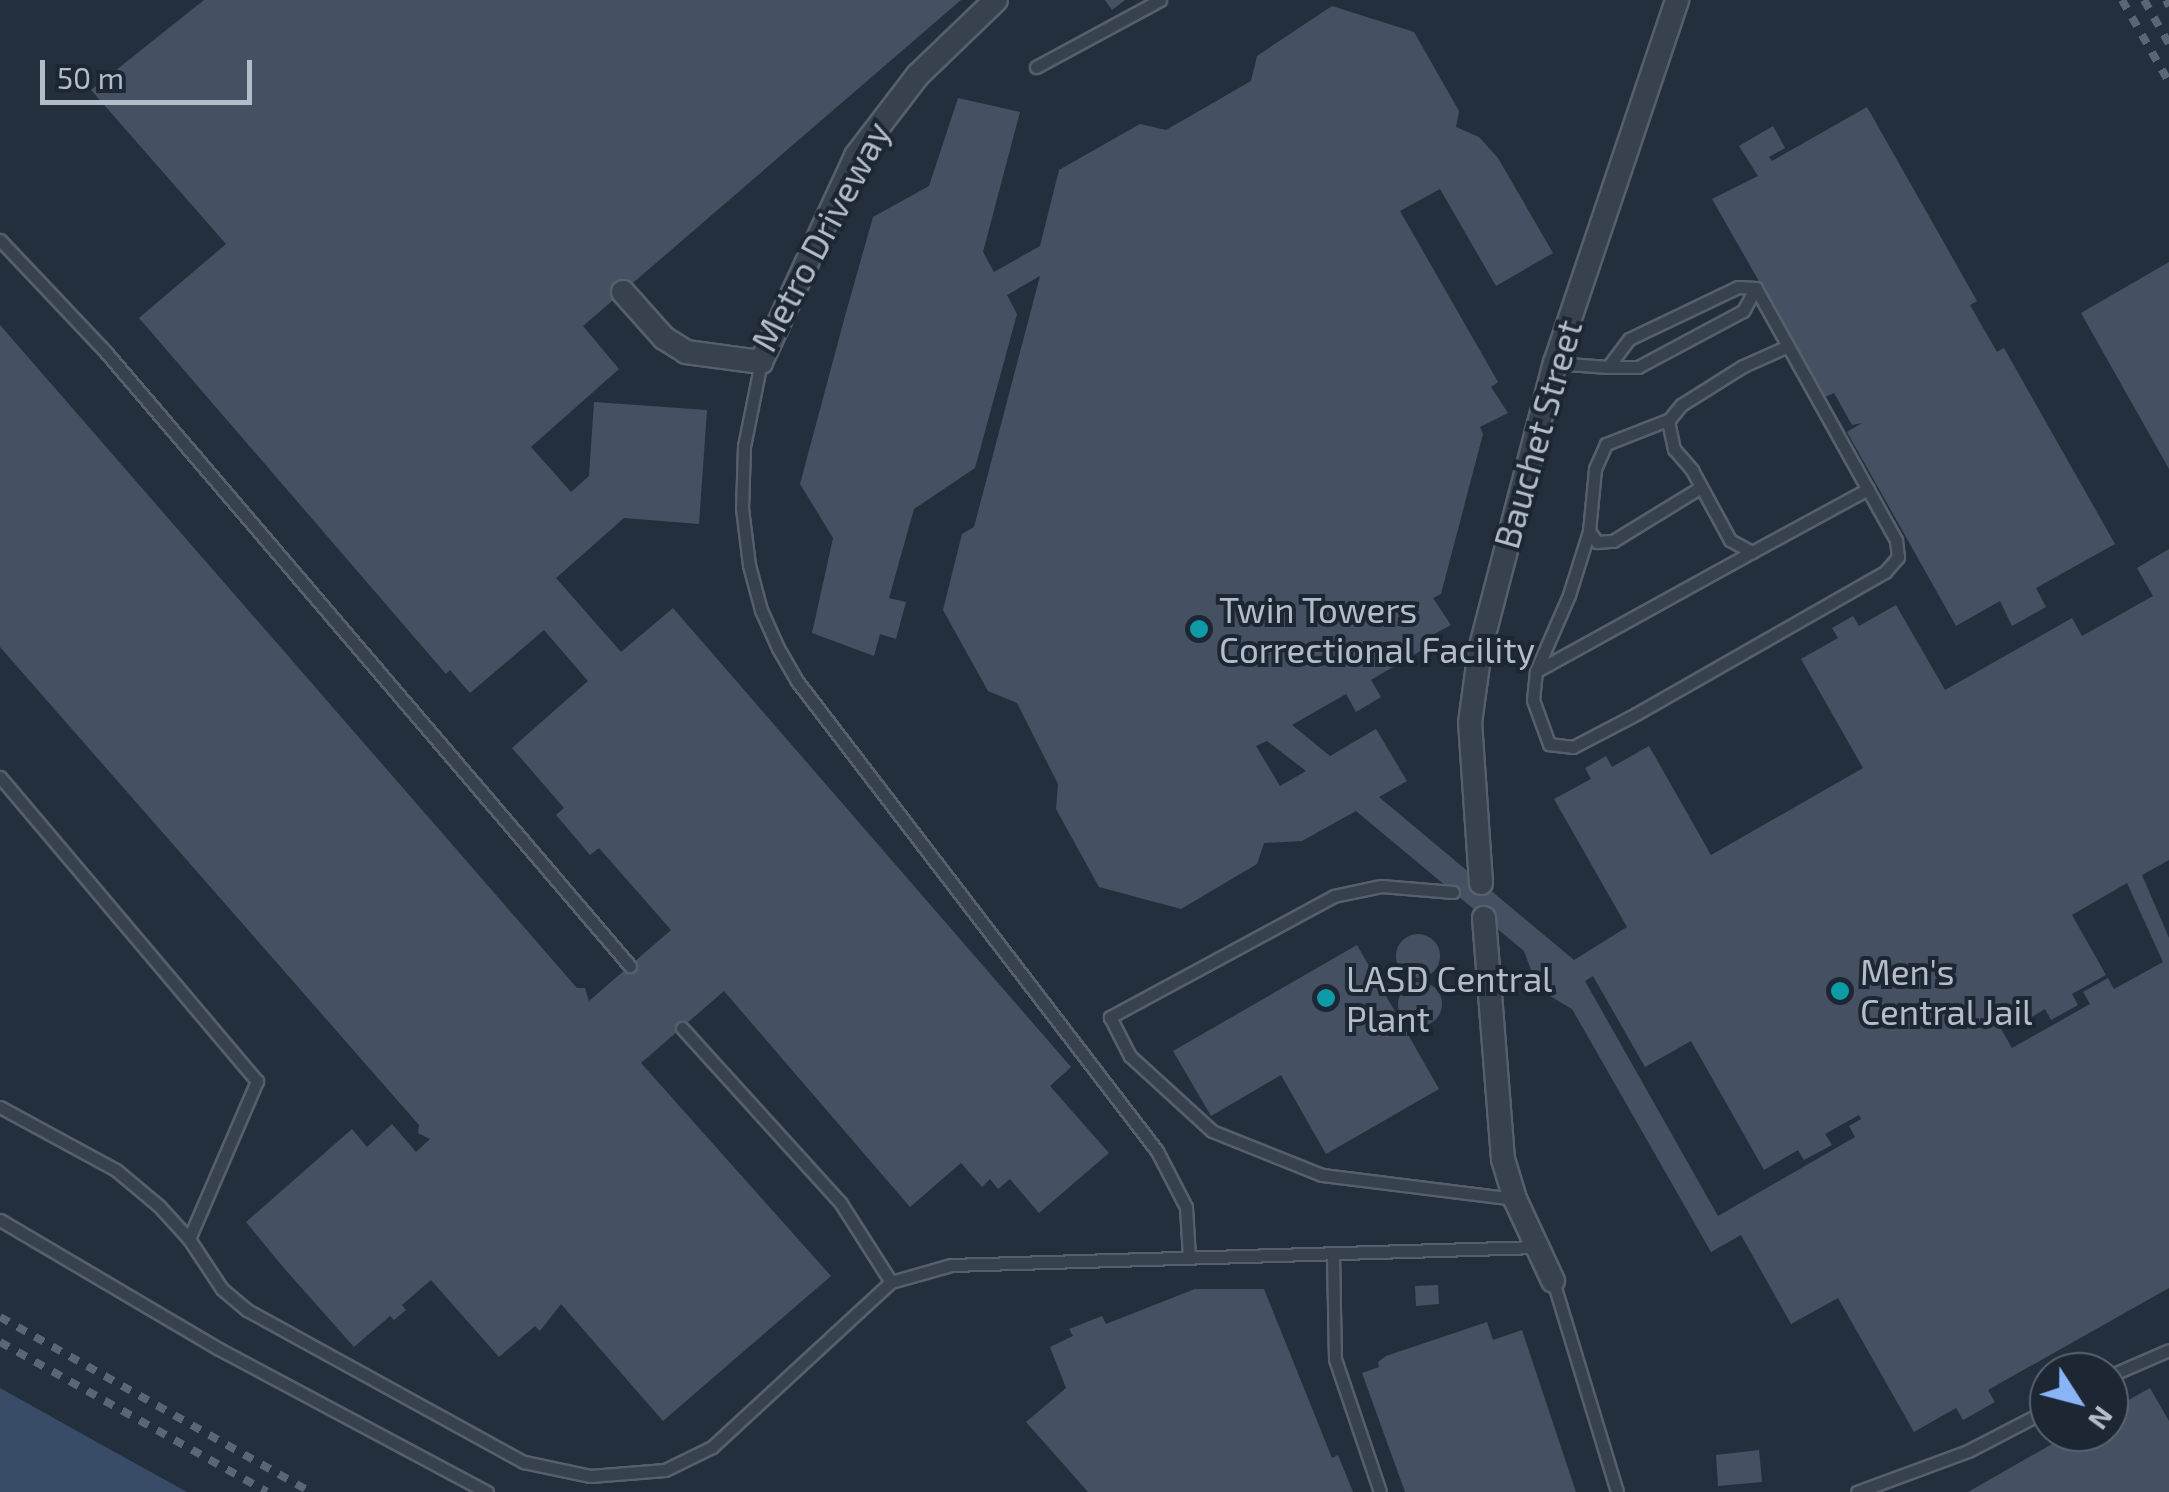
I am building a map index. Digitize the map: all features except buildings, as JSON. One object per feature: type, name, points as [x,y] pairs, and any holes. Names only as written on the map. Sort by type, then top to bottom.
[{"type":"street","name":"Metro Driveway","points":[[623,292],[664,338],[686,352],[761,362],[856,156],[918,75],[996,0]]},
{"type":"street","name":"Bauchet Street","points":[[1481,882],[1470,723],[1480,650],[1554,363],[1677,0]]},
{"type":"street","points":[[1484,918],[1503,1159],[1515,1199],[1554,1281]]},
{"type":"lane","points":[[1036,67],[1160,0]]},
{"type":"lane","points":[[0,240],[104,350],[630,966]]},
{"type":"lane","points":[[1608,367],[1630,339],[1738,287],[1756,288]]},
{"type":"lane","points":[[1554,363],[1638,367],[1743,311],[1756,288]]},
{"type":"lane","points":[[1756,288],[1896,540],[1898,558],[1885,572],[1636,714],[1573,747],[1549,744],[1532,700],[1536,671],[1569,594],[1589,532],[1595,469],[1606,444],[1670,419],[1681,405],[1743,366],[1788,346]]},
{"type":"lane","points":[[761,362],[744,446],[742,508],[752,580],[778,648],[797,681],[1157,1151],[1182,1194],[1189,1257]]},
{"type":"lane","points":[[1670,419],[1674,449],[1702,488],[1730,540],[1752,552]]},
{"type":"lane","points":[[1589,532],[1597,542],[1614,541],[1702,488]]},
{"type":"lane","points":[[1536,671],[1868,489]]},
{"type":"lane","points":[[0,777],[257,1080],[189,1240]]},
{"type":"lane","points":[[1452,892],[1381,886],[1334,896],[1110,1017],[1130,1056],[1212,1131],[1322,1175],[1515,1199]]},
{"type":"lane","points":[[682,1028],[840,1202],[891,1282]]},
{"type":"lane","points":[[0,1107],[116,1170],[189,1240],[222,1288],[247,1310],[524,1462],[590,1476],[665,1470],[712,1447],[891,1282],[951,1265],[1536,1248]]},
{"type":"lane","points":[[0,1220],[220,1349],[487,1492]]},
{"type":"lane","points":[[1333,1255],[1336,1359],[1380,1492]]},
{"type":"lane","points":[[1554,1281],[1617,1492]]},
{"type":"lane","points":[[2129,1367],[2169,1350]]},
{"type":"lane","points":[[1856,1492],[1968,1451],[2029,1419]]},
{"type":"water","points":[[0,1388],[102,1445],[187,1492],[0,1492]]},
{"type":"railway","points":[[2122,0],[2169,82]]},
{"type":"railway","points":[[2144,0],[2169,44]]},
{"type":"railway","points":[[2166,0],[2169,6]]},
{"type":"railway","points":[[0,1317],[310,1492]]},
{"type":"railway","points":[[0,1342],[267,1492]]},
{"type":"place","name":"Twin Towers Correctional Facility","points":[[1199,629]]},
{"type":"place","name":"Men's Central Jail","points":[[1840,991]]},
{"type":"place","name":"LASD Central Plant","points":[[1326,998]]}]
